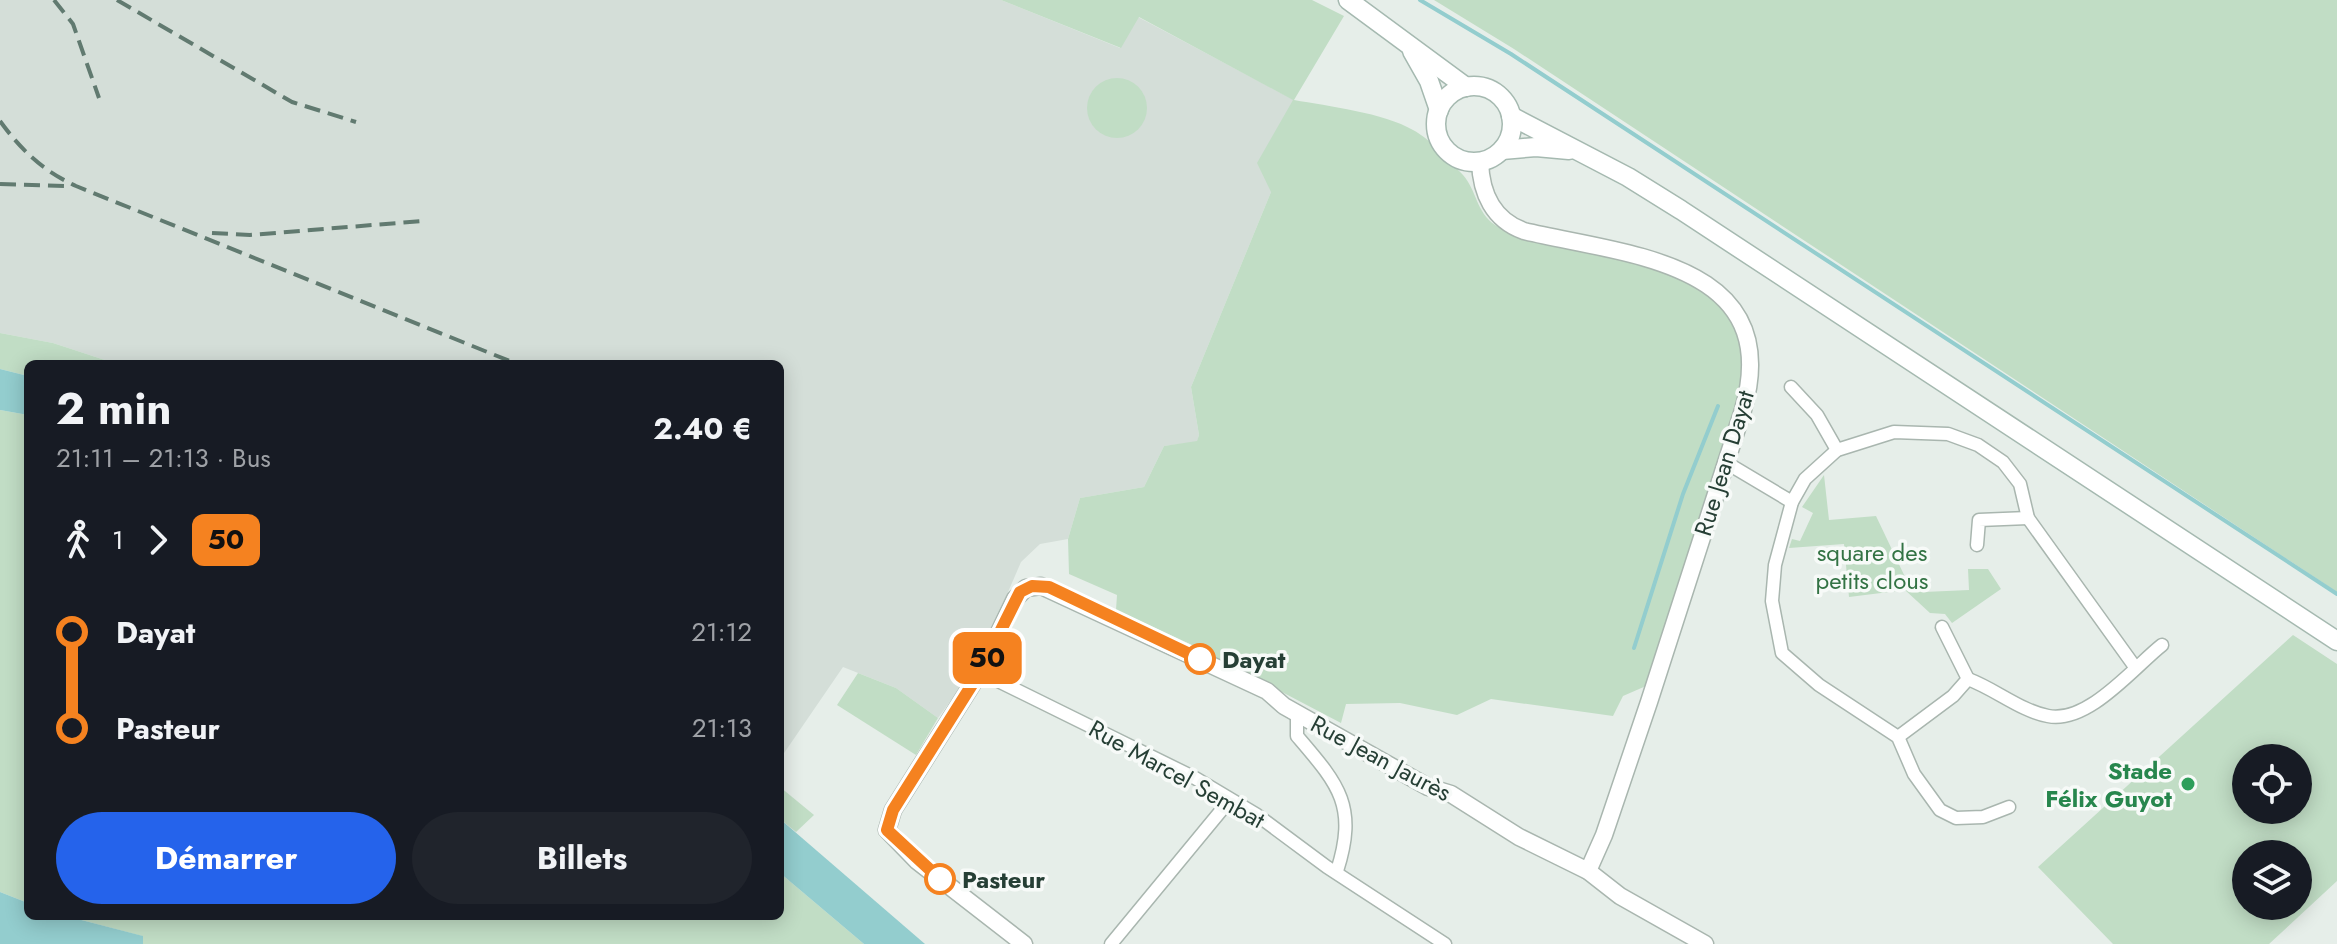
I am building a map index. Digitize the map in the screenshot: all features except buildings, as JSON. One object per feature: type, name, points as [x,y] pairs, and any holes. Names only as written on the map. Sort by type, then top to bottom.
[{"type":"main road","points":[[1348,0],[1466,87]]},
{"type":"main road","points":[[1411,49],[1429,81],[1439,110],[1436,130],[1444,148],[1459,159],[1480,162],[1502,150],[1536,147],[1572,150]]},
{"type":"main road","points":[[1439,110],[1452,94],[1466,87],[1483,87],[1496,93],[1511,116],[1628,177],[1681,210],[2337,641]]},
{"type":"main road","points":[[1502,150],[1512,132],[1511,116]]},
{"type":"street","name":"Rue Jean Dayat","points":[[1480,162],[1491,206],[1514,227],[1682,268],[1710,284],[1727,301],[1745,337],[1750,372],[1725,462],[1649,702],[1604,835],[1588,871]]},
{"type":"street","points":[[1791,387],[1817,415],[1837,450]]},
{"type":"street","points":[[2009,807],[1983,817],[1956,818],[1940,810],[1914,774],[1898,737],[1819,685],[1782,653],[1772,601],[1775,565],[1792,502],[1805,479],[1837,450],[1866,438],[1908,431],[1948,434],[1978,445],[2003,462],[2020,484],[2028,518],[2135,667]]},
{"type":"street","points":[[1725,462],[1792,502]]},
{"type":"street","points":[[1977,545],[1979,520],[2028,518]]},
{"type":"street","name":"Rue Jean Jaurès","points":[[980,672],[1020,592],[1032,586],[1049,587],[1267,691],[1297,713],[1428,787],[1451,794],[1519,837],[1588,871],[1620,896],[1705,944]]},
{"type":"street","points":[[1942,627],[1968,679],[2049,717],[2079,712],[2110,692],[2162,645]]},
{"type":"street","points":[[980,672],[893,810],[887,830],[917,861],[1024,944]]},
{"type":"street","name":"Rue Marcel Sembat","points":[[980,672],[1195,778],[1257,815],[1445,944]]},
{"type":"street","points":[[1898,737],[1953,696],[1968,679]]},
{"type":"street","points":[[1297,713],[1297,736],[1336,781],[1342,794],[1345,846],[1337,871]]},
{"type":"street","points":[[1111,944],[1229,801]]},
{"type":"shaded area","points":[[0,0],[1001,0],[1120,48],[1138,17],[1294,100],[1279,130],[1271,192],[1191,387],[1199,435],[1197,442],[1164,446],[1144,487],[1080,498],[1068,539],[1040,544],[1021,562],[976,666],[938,718],[896,688],[843,667],[784,753],[784,360],[105,360],[53,343],[0,333]]},
{"type":"green space","points":[[1001,0],[1312,0],[1344,16],[1294,100],[1372,115],[1401,124],[1433,145],[1463,175],[1480,208],[1495,225],[1534,241],[1665,270],[1690,280],[1711,295],[1728,314],[1739,339],[1742,388],[1646,686],[1623,696],[1613,716],[1491,699],[1457,715],[1400,703],[1346,704],[1341,723],[1192,645],[1116,610],[1117,595],[1069,574],[1068,539],[1080,498],[1144,487],[1164,446],[1197,441],[1199,435],[1191,387],[1271,192],[1257,163],[1293,100],[1139,17],[1121,48]]},
{"type":"green space","points":[[1434,0],[2337,0],[2337,592],[1514,49]]},
{"type":"green space","points":[[1117,78],[1129,80],[1138,87],[1145,96],[1145,120],[1138,129],[1129,136],[1117,138],[1105,136],[1096,129],[1089,120],[1087,108],[1089,96],[1096,87],[1105,80]]},
{"type":"green space","points":[[0,333],[53,343],[105,360],[24,360],[24,375],[0,369]]},
{"type":"green space","points":[[0,410],[24,414],[24,901],[0,892]]},
{"type":"green space","name":"square des petits clous","points":[[1824,475],[1829,520],[1876,516],[1906,579],[1924,592],[1969,590],[1968,569],[1988,569],[2001,589],[1952,623],[1945,614],[1930,613],[1905,590],[1849,597],[1844,544],[1789,548],[1792,539],[1800,541],[1813,513],[1802,507]]},
{"type":"green space","name":"Stade Félix Guyot","points":[[2293,635],[2337,664],[2337,881],[2312,904],[2312,840],[2232,840],[2232,920],[2295,920],[2269,944],[2113,944],[2038,867]]},
{"type":"green space","points":[[858,673],[896,688],[938,718],[916,755],[837,705]]},
{"type":"green space","points":[[784,790],[814,815],[796,832],[784,822]]},
{"type":"green space","points":[[784,876],[864,944],[143,944],[142,936],[81,920],[784,920]]},
{"type":"water","points":[[0,369],[24,375],[24,414],[0,410]]},
{"type":"water","points":[[784,822],[925,944],[864,944],[784,876]]},
{"type":"water","points":[[0,892],[24,901],[24,920],[81,920],[143,936],[143,944],[0,944]]},
{"type":"waterway","points":[[1420,0],[1511,54],[2337,594]]},
{"type":"waterway","points":[[1634,648],[1683,494],[1718,406]]},
{"type":"railway","points":[[54,0],[73,24],[99,98]]},
{"type":"railway","points":[[117,0],[292,102],[356,122]]},
{"type":"railway","points":[[0,121],[34,159],[76,186],[507,360]]},
{"type":"railway","points":[[0,184],[68,186]]},
{"type":"railway","points":[[212,233],[250,235],[422,221]]},
{"type":"bus line","name":"50","points":[[940,879],[887,830],[893,810],[980,672],[1020,592],[1032,586],[1049,587],[1200,659]]},
{"type":"place","name":"Dayat","points":[[1200,659]]},
{"type":"place","name":"Stade Félix Guyot","points":[[2188,784]]},
{"type":"place","name":"Pasteur","points":[[940,879]]}]
